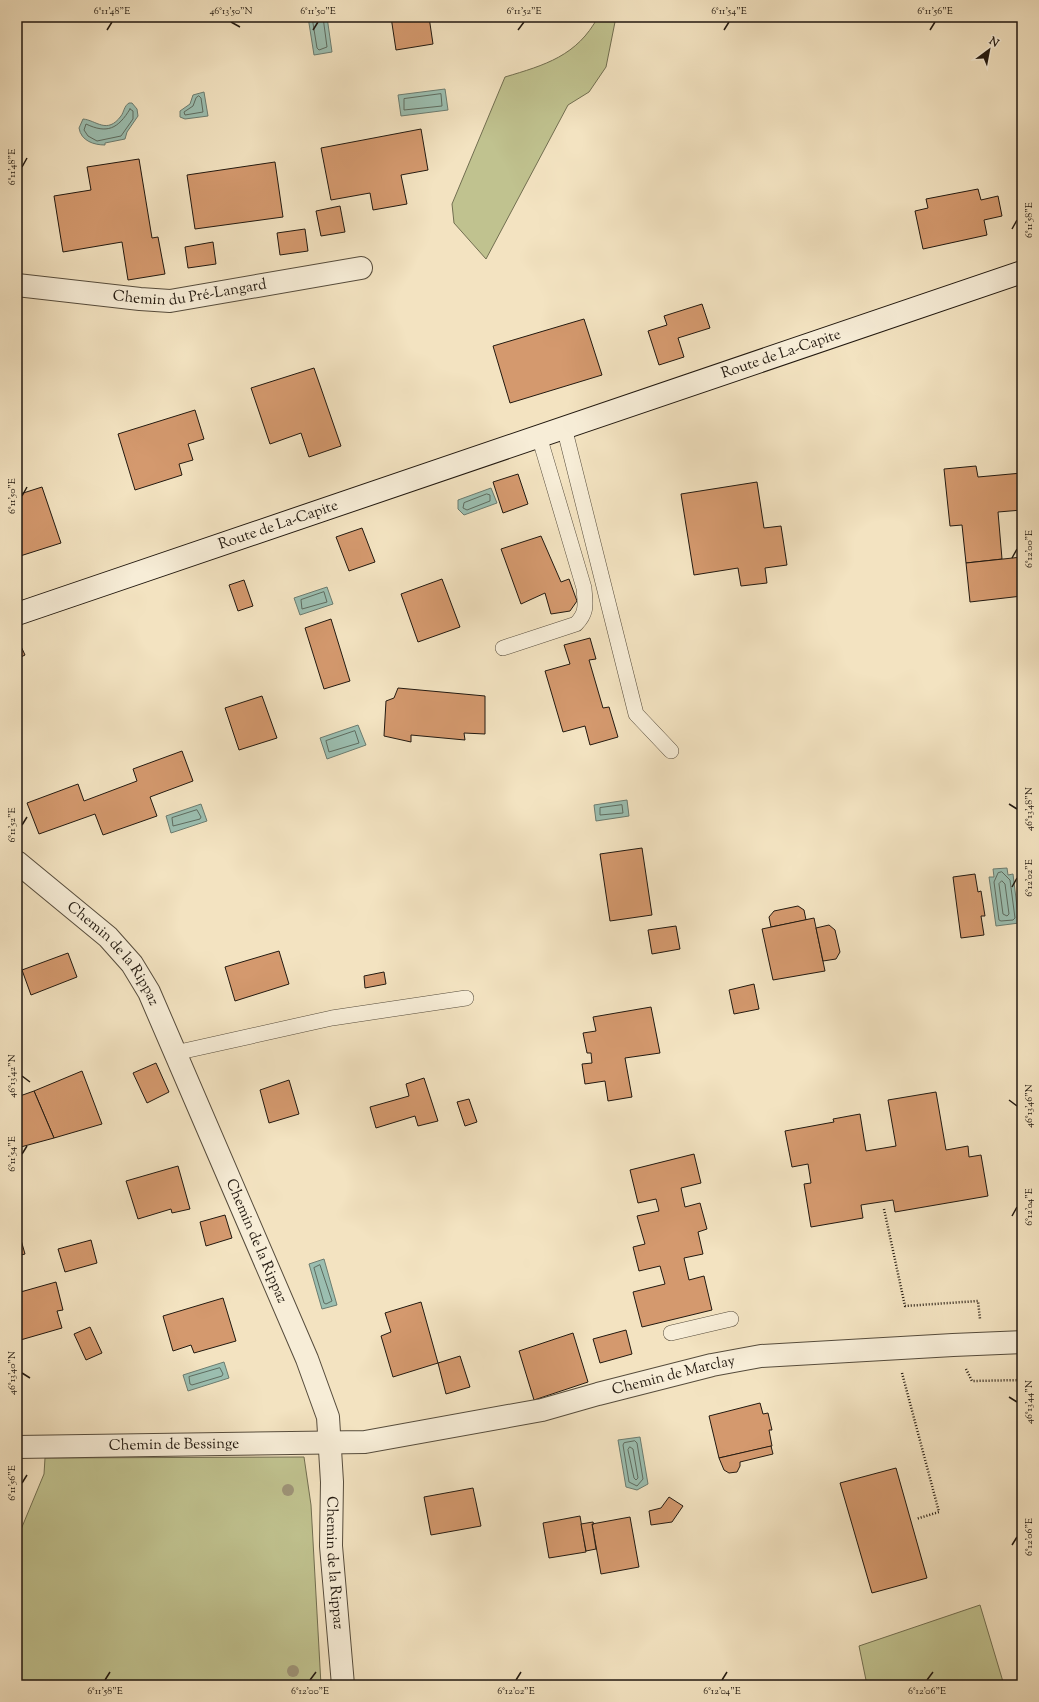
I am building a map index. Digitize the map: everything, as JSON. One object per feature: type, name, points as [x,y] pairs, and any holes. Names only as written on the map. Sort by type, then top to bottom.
[{"type":"street","name":"Chemin du Pré-Langard","points":[[17,285],[170,301],[361,268]]},
{"type":"street","name":"Route de La-Capite","points":[[17,614],[1022,272]]},
{"type":"street","name":"Chemin de la Rippaz","points":[[17,862],[108,937],[132,964],[149,992],[307,1359],[328,1417],[331,1443],[331,1546],[343,1685]]},
{"type":"street","name":"Chemin de Marclay","points":[[331,1443],[365,1442],[542,1410],[712,1365],[761,1356],[1022,1342]]},
{"type":"street","name":"Chemin de Bessinge","points":[[17,1447],[331,1443]]},
{"type":"lane","points":[[564,427],[636,714],[671,751]]},
{"type":"lane","points":[[503,648],[576,624],[583,617],[585,604],[584,588],[539,436]]},
{"type":"lane","points":[[175,1053],[332,1018],[466,998]]},
{"type":"lane","points":[[671,1333],[731,1319]]},
{"type":"path","points":[[884,1209],[905,1306],[978,1301],[980,1317]]},
{"type":"path","points":[[953,1345],[972,1381],[1022,1380]]},
{"type":"path","points":[[900,1366],[939,1512],[916,1519]]},
{"type":"green space","points":[[598,17],[616,17],[606,67],[589,92],[568,105],[486,259],[454,223],[452,204],[505,77],[546,63],[570,50],[590,30]]},
{"type":"green space","points":[[304,1457],[311,1505],[321,1685],[17,1685],[17,1539],[44,1474],[45,1458]]},
{"type":"green space","points":[[980,1605],[1004,1685],[867,1685],[859,1646]]},
{"type":"water","points":[[308,17],[327,17],[332,52],[314,55]]},
{"type":"water","points":[[445,89],[448,110],[401,116],[398,95]]},
{"type":"water","points":[[204,92],[208,116],[185,119],[180,117],[180,111],[190,104],[193,95]]},
{"type":"water","points":[[129,103],[132,103],[137,109],[138,116],[127,132],[125,139],[101,145],[92,143],[82,136],[79,128],[83,119],[106,126],[111,125],[121,116]]},
{"type":"water","points":[[491,488],[497,503],[464,515],[458,509],[458,500]]},
{"type":"water","points":[[327,587],[333,604],[300,615],[294,598]]},
{"type":"water","points":[[358,725],[366,745],[327,759],[320,738]]},
{"type":"water","points":[[627,800],[629,816],[596,821],[594,805]]},
{"type":"water","points":[[201,804],[207,821],[171,833],[166,816]]},
{"type":"water","points":[[1007,868],[1008,875],[1013,874],[1019,923],[996,926],[989,877],[994,877],[993,869]]},
{"type":"water","points":[[324,1259],[337,1305],[322,1309],[309,1264]]},
{"type":"water","points":[[224,1362],[229,1378],[188,1391],[183,1375]]},
{"type":"water","points":[[640,1437],[648,1484],[637,1490],[626,1487],[618,1440]]},
{"type":"building","points":[[391,17],[429,17],[433,44],[396,50]]},
{"type":"building","points":[[421,129],[428,170],[401,175],[407,204],[373,210],[370,193],[331,200],[321,148]]},
{"type":"building","points":[[139,159],[152,238],[158,237],[165,274],[128,280],[122,242],[63,252],[54,196],[91,190],[87,167]]},
{"type":"building","points":[[275,162],[283,217],[195,229],[187,175]]},
{"type":"building","points":[[978,189],[981,200],[998,196],[1002,216],[984,220],[987,235],[923,249],[915,211],[928,208],[926,199]]},
{"type":"building","points":[[340,206],[345,232],[321,236],[316,211]]},
{"type":"building","points":[[305,229],[308,251],[280,255],[277,233]]},
{"type":"building","points":[[213,242],[216,264],[188,268],[185,247]]},
{"type":"building","points":[[702,304],[710,328],[678,338],[684,357],[659,365],[648,331],[667,325],[664,316]]},
{"type":"building","points":[[584,319],[602,375],[510,403],[493,346]]},
{"type":"building","points":[[314,368],[341,446],[309,457],[301,433],[270,444],[251,388]]},
{"type":"building","points":[[195,410],[204,439],[188,444],[193,460],[179,464],[182,475],[135,490],[118,434]]},
{"type":"building","points":[[976,466],[978,477],[1022,473],[1022,510],[998,512],[1002,559],[966,563],[962,525],[950,526],[944,469]]},
{"type":"building","points":[[518,474],[528,504],[503,513],[493,482]]},
{"type":"building","points":[[757,482],[764,528],[781,526],[787,565],[765,568],[767,583],[741,586],[738,568],[694,575],[681,494]]},
{"type":"building","points":[[42,487],[61,543],[17,557],[17,495]]},
{"type":"building","points":[[362,528],[375,562],[349,571],[336,537]]},
{"type":"building","points":[[541,536],[561,582],[569,579],[577,601],[570,611],[551,614],[545,593],[521,604],[501,549]]},
{"type":"building","points":[[1022,557],[1022,596],[970,602],[966,563]]},
{"type":"building","points":[[442,579],[460,627],[418,642],[401,594]]},
{"type":"building","points":[[244,580],[253,606],[238,611],[229,585]]},
{"type":"building","points":[[331,619],[350,681],[324,689],[305,628]]},
{"type":"building","points":[[590,638],[596,659],[589,660],[603,708],[609,707],[618,737],[590,745],[585,726],[563,732],[545,671],[570,664],[564,645]]},
{"type":"building","points":[[19,642],[25,655],[17,659],[17,643]]},
{"type":"building","points":[[398,688],[485,696],[485,734],[464,733],[465,740],[411,735],[411,742],[384,736],[386,701],[394,698]]},
{"type":"building","points":[[262,696],[277,738],[239,750],[225,708]]},
{"type":"building","points":[[182,751],[193,781],[150,797],[157,816],[103,835],[95,814],[39,834],[27,803],[78,784],[84,801],[137,781],[133,769]]},
{"type":"building","points":[[642,848],[652,915],[610,921],[600,854]]},
{"type":"building","points":[[975,874],[978,892],[981,891],[985,916],[981,916],[984,935],[961,938],[953,877]]},
{"type":"building","points":[[798,906],[804,910],[806,920],[771,927],[769,917],[774,911]]},
{"type":"building","points":[[814,918],[825,971],[773,980],[762,929]]},
{"type":"building","points":[[829,925],[835,930],[840,952],[836,959],[823,961],[816,928]]},
{"type":"building","points":[[676,926],[680,949],[652,954],[648,930]]},
{"type":"building","points":[[279,951],[289,984],[235,1001],[225,967]]},
{"type":"building","points":[[68,953],[77,977],[31,995],[22,970]]},
{"type":"building","points":[[384,972],[386,984],[365,988],[364,976]]},
{"type":"building","points":[[754,984],[759,1009],[734,1014],[729,990]]},
{"type":"building","points":[[651,1007],[660,1053],[625,1058],[632,1097],[608,1101],[605,1081],[585,1084],[582,1064],[592,1063],[591,1053],[587,1053],[583,1033],[596,1031],[593,1017]]},
{"type":"building","points":[[156,1063],[169,1092],[147,1103],[133,1073]]},
{"type":"building","points":[[82,1071],[102,1124],[54,1138],[34,1091]]},
{"type":"building","points":[[424,1078],[438,1121],[418,1126],[415,1116],[376,1128],[370,1107],[409,1096],[406,1084]]},
{"type":"building","points":[[289,1080],[299,1114],[269,1123],[260,1090]]},
{"type":"building","points":[[34,1091],[54,1138],[17,1148],[17,1097]]},
{"type":"building","points":[[936,1092],[946,1150],[968,1146],[969,1157],[981,1155],[988,1196],[895,1212],[893,1200],[861,1205],[863,1218],[811,1227],[804,1184],[811,1183],[808,1164],[792,1167],[785,1131],[834,1122],[833,1119],[860,1114],[866,1151],[896,1146],[888,1100]]},
{"type":"building","points":[[469,1099],[477,1122],[465,1126],[457,1102]]},
{"type":"building","points":[[694,1154],[701,1183],[681,1188],[685,1207],[700,1203],[707,1229],[698,1232],[703,1254],[684,1258],[689,1280],[704,1276],[712,1310],[642,1327],[633,1292],[665,1284],[660,1266],[639,1271],[633,1247],[645,1244],[637,1216],[659,1211],[656,1199],[638,1203],[630,1170]]},
{"type":"building","points":[[178,1166],[190,1209],[172,1213],[171,1209],[138,1219],[126,1181]]},
{"type":"building","points":[[225,1215],[232,1238],[206,1246],[200,1222]]},
{"type":"building","points":[[17,1226],[25,1254],[17,1256]]},
{"type":"building","points":[[91,1240],[97,1263],[65,1272],[58,1249]]},
{"type":"building","points":[[56,1282],[63,1310],[57,1311],[62,1328],[17,1341],[17,1293]]},
{"type":"building","points":[[223,1298],[236,1341],[194,1353],[191,1345],[173,1351],[163,1316]]},
{"type":"building","points":[[421,1302],[438,1363],[393,1377],[381,1336],[391,1332],[385,1313]]},
{"type":"building","points":[[90,1327],[102,1353],[86,1360],[74,1334]]},
{"type":"building","points":[[626,1330],[632,1354],[600,1363],[593,1339]]},
{"type":"building","points":[[573,1333],[588,1382],[534,1400],[519,1351]]},
{"type":"building","points":[[460,1356],[470,1387],[446,1394],[438,1363]]},
{"type":"building","points":[[760,1403],[763,1414],[768,1413],[772,1430],[769,1430],[772,1446],[719,1458],[709,1416]]},
{"type":"building","points":[[771,1446],[773,1454],[740,1462],[737,1472],[729,1473],[724,1470],[719,1458]]},
{"type":"building","points":[[896,1468],[927,1578],[872,1593],[840,1483]]},
{"type":"building","points":[[473,1488],[481,1526],[431,1535],[424,1497]]},
{"type":"building","points":[[669,1497],[683,1506],[672,1522],[651,1525],[649,1511],[661,1508]]},
{"type":"building","points":[[580,1516],[586,1552],[549,1558],[543,1523]]},
{"type":"building","points":[[630,1517],[639,1567],[601,1574],[592,1524]]},
{"type":"building","points":[[593,1522],[594,1524],[592,1524],[596,1549],[586,1551],[581,1524]]}]
